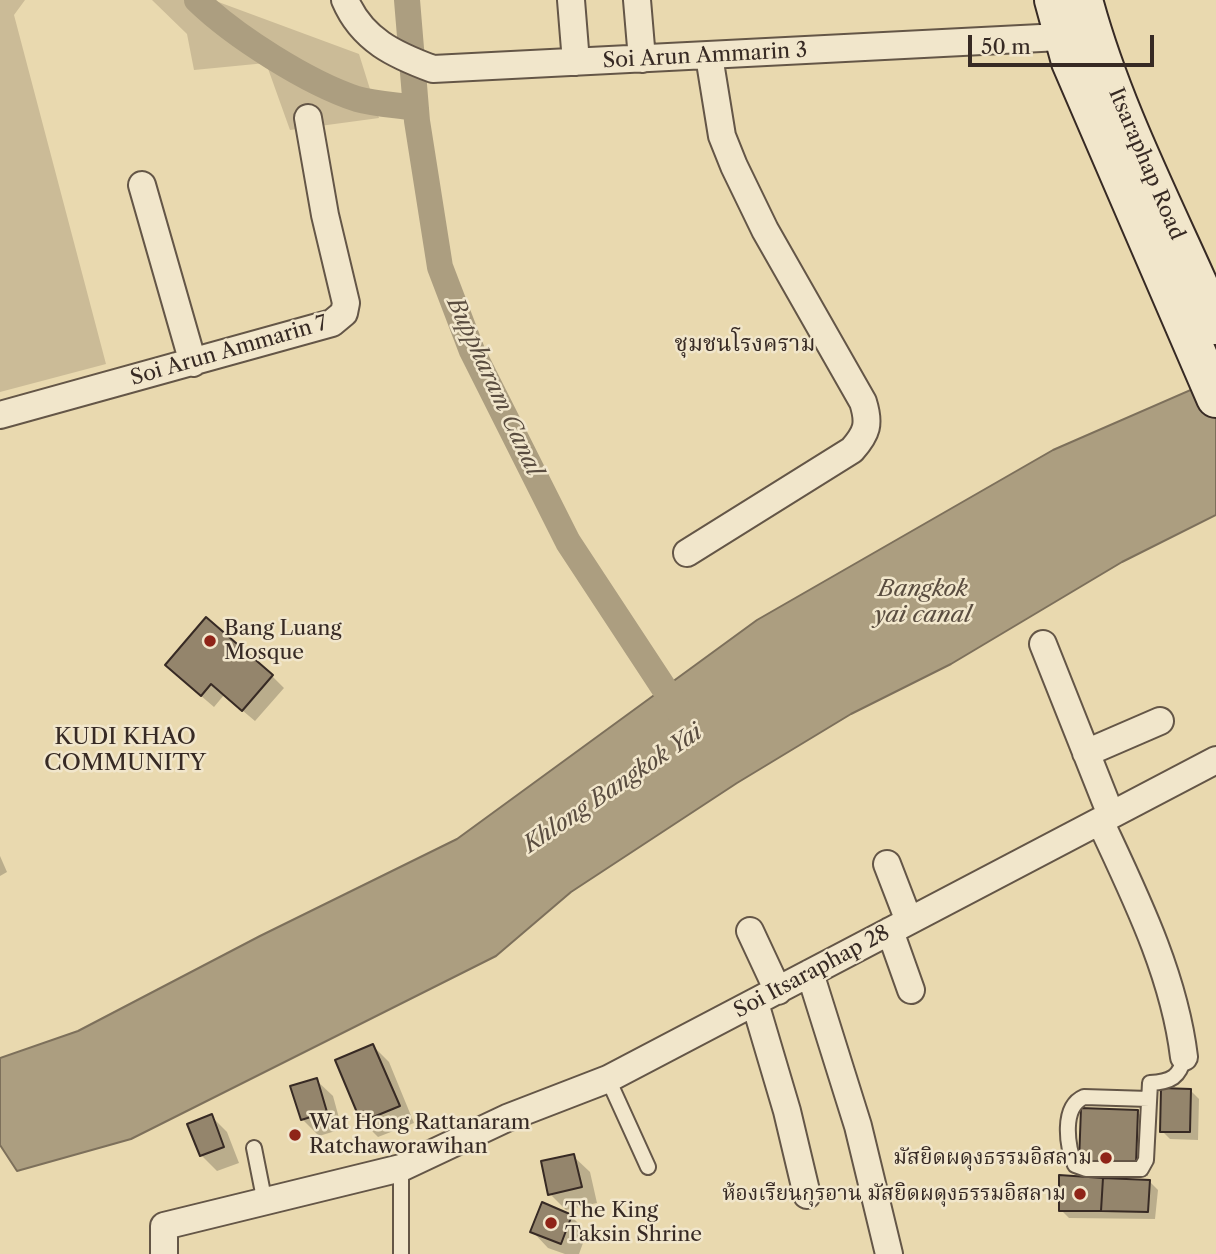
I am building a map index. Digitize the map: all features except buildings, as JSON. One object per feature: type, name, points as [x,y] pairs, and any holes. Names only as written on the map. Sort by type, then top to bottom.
[{"type":"main road","name":"Itsaraphap Road","points":[[1054,0],[1080,24],[1136,144],[1158,229],[1216,325]]},
{"type":"main road","points":[[1158,229],[1216,398]]},
{"type":"street","name":"Soi Arun Ammarin 3","points":[[345,0],[360,27],[383,48],[433,69],[709,56],[1080,24]]},
{"type":"street","points":[[571,0],[576,62]]},
{"type":"street","points":[[637,0],[642,59]]},
{"type":"street","points":[[687,554],[852,450],[865,436],[869,420],[863,402],[765,230],[734,166],[722,136],[709,56]]},
{"type":"street","name":"Soi Arun Ammarin 7","points":[[0,415],[332,323],[344,313],[346,303],[325,215],[308,118]]},
{"type":"street","points":[[142,184],[193,363]]},
{"type":"street","points":[[1043,643],[1086,753],[1105,818],[1141,909],[1180,1029],[1184,1056]]},
{"type":"street","points":[[1086,753],[1160,721]]},
{"type":"street","name":"Soi Itsaraphap 28","points":[[164,1254],[164,1226],[401,1168],[507,1118],[608,1079],[1216,760]]},
{"type":"street","points":[[887,864],[911,990]]},
{"type":"street","points":[[750,930],[807,1195]]},
{"type":"street","points":[[810,973],[858,1126],[889,1254]]},
{"type":"lane","points":[[1149,1099],[1084,1097],[1075,1101],[1069,1109],[1070,1154],[1075,1165],[1086,1169],[1141,1169],[1146,1160],[1150,1083],[1174,1078],[1181,1070],[1184,1056]]},
{"type":"lane","points":[[608,1079],[648,1167]]},
{"type":"lane","points":[[254,1148],[265,1203]]},
{"type":"lane","points":[[401,1168],[401,1254]]},
{"type":"shaded area","points":[[0,0],[25,0],[14,15],[106,364],[0,392]]},
{"type":"shaded area","points":[[152,0],[213,0],[359,54],[379,118],[290,130],[266,63],[194,70],[187,34]]},
{"type":"water","name":"Bangkok yai canal","points":[[1216,379],[1216,515],[1122,562],[951,664],[851,714],[737,783],[571,892],[496,956],[131,1139],[17,1171],[0,1145],[0,1058],[78,1031],[260,936],[457,839],[757,620],[1053,450]]},
{"type":"waterway","points":[[197,0],[251,43],[317,82],[357,99],[416,108]]},
{"type":"waterway","name":"Buppharam Canal","points":[[407,0],[417,121],[440,267],[472,351],[568,542],[683,717]]},
{"type":"place","name":"Bang Luang Mosque","points":[[210,641]]},
{"type":"place","name":"Wat Hong Rattanaram Ratchaworawihan","points":[[295,1135]]},
{"type":"place","name":"มัสยิดผดุงธรรมอิสลาม","points":[[1106,1158]]},
{"type":"place","name":"ห้องเรียนกุรอาน มัสยิดผดุงธรรมอิสลาม","points":[[1080,1194]]},
{"type":"place","name":"The King Taksin Shrine","points":[[551,1223]]},
{"type":"district","name":"ชุมชนโรงคราม","points":[[745,344]]},
{"type":"district","name":"KUDI KHAO COMMUNITY","points":[[125,750]]},
{"type":"water label","name":"Khlong Bangkok Yai","points":[[613,789]]}]
